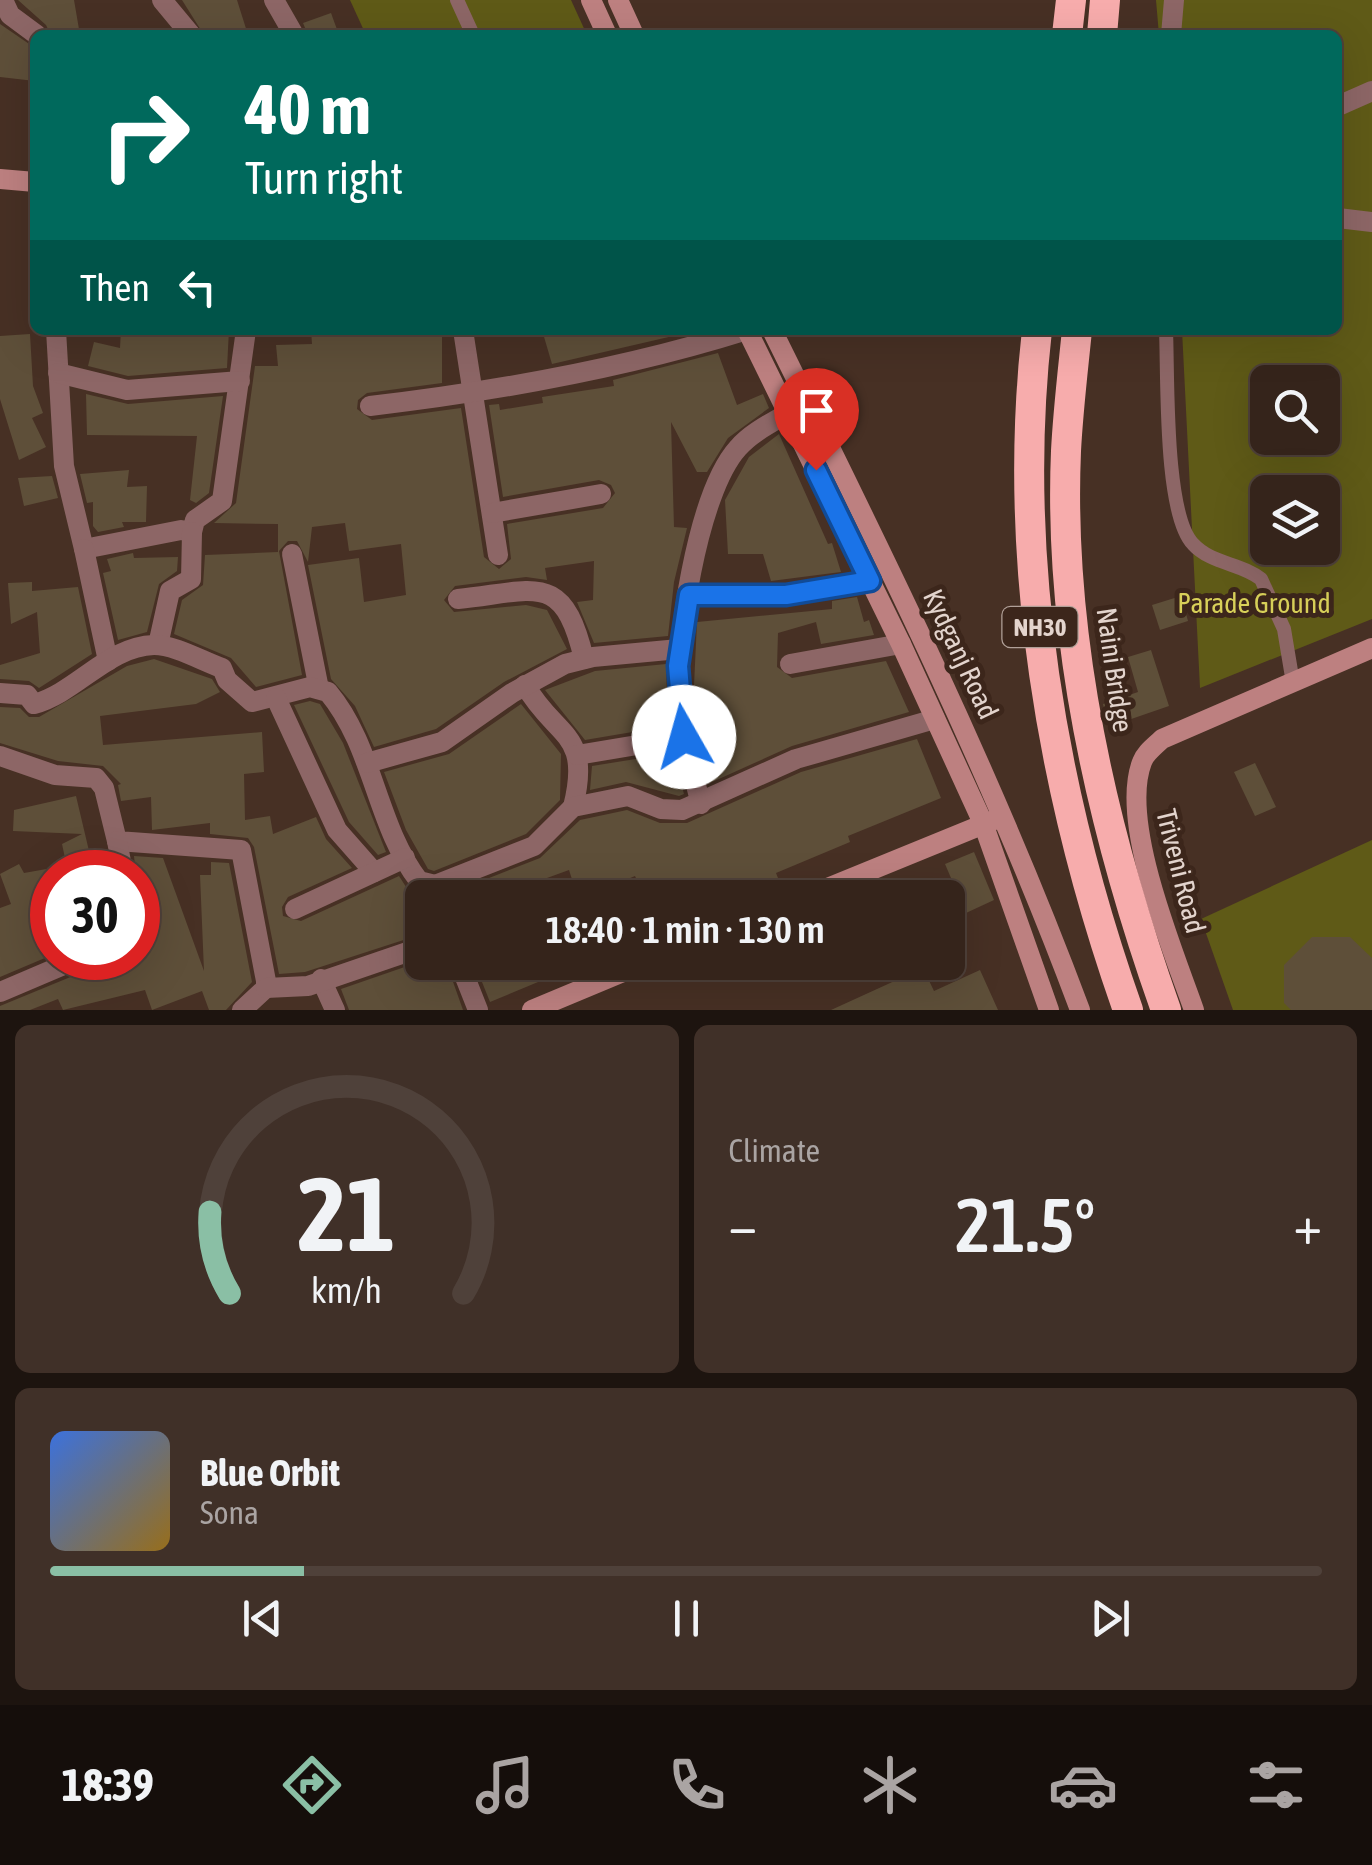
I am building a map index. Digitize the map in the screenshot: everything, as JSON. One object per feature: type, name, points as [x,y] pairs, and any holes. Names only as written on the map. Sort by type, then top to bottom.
[{"type":"highway","points":[[1068,30],[1071,0]]},
{"type":"highway","points":[[1102,30],[1105,0]]},
{"type":"highway","name":"NH30","points":[[1038,335],[1030,472],[1046,688],[1096,919],[1128,1010]]},
{"type":"highway","name":"Naini Bridge","points":[[1076,335],[1066,454],[1073,622],[1099,779],[1128,902],[1166,1010]]},
{"type":"main road","points":[[590,0],[605,30]]},
{"type":"main road","points":[[618,0],[632,30]]},
{"type":"main road","points":[[0,180],[30,182]]},
{"type":"main road","name":"Kydganj Road","points":[[749,335],[901,644],[983,823],[1049,1010]]},
{"type":"main road","name":"Kydganj Road","points":[[774,335],[924,636],[1006,817],[1080,1010]]},
{"type":"main road","name":"Triveni Road","points":[[1194,1010],[1156,898],[1138,823],[1135,791],[1142,759],[1162,739],[1372,648]]},
{"type":"main road","points":[[846,880],[1006,817]]},
{"type":"main road","points":[[532,1010],[604,980]]},
{"type":"street","points":[[3,0],[10,15],[30,30]]},
{"type":"street","points":[[162,0],[187,30]]},
{"type":"street","points":[[274,0],[291,30]]},
{"type":"street","points":[[1171,30],[1174,0]]},
{"type":"street","points":[[1342,104],[1372,90]]},
{"type":"street","points":[[1342,218],[1372,222]]},
{"type":"street","points":[[56,335],[64,466],[108,661]]},
{"type":"street","points":[[158,645],[170,591],[191,579],[196,520],[222,501],[245,335]]},
{"type":"street","points":[[464,335],[498,555]]},
{"type":"street","points":[[370,406],[473,394],[607,370],[730,335]]},
{"type":"street","points":[[58,374],[127,390],[240,381]]},
{"type":"street","points":[[700,804],[679,710],[680,649],[698,542],[722,473],[737,449],[788,413]]},
{"type":"street","points":[[492,513],[601,494]]},
{"type":"street","points":[[84,548],[181,530],[192,532]]},
{"type":"street","points":[[292,554],[319,688],[334,700],[367,762],[405,858],[419,880]]},
{"type":"street","points":[[689,595],[786,595],[870,581]]},
{"type":"street","points":[[458,599],[540,591],[558,597],[576,625],[584,659]]},
{"type":"street","points":[[790,664],[901,644]]},
{"type":"street","points":[[0,693],[28,695],[34,704],[43,702],[60,696],[108,661],[158,645],[222,668],[245,700],[319,688]]},
{"type":"street","points":[[367,762],[442,742],[525,685],[584,659],[680,649]]},
{"type":"street","points":[[525,685],[574,743],[580,771],[573,808]]},
{"type":"street","points":[[276,698],[337,830],[374,872]]},
{"type":"street","points":[[461,880],[534,846],[573,808],[628,796],[672,811],[700,804],[796,760],[935,718]]},
{"type":"street","points":[[577,755],[684,737]]},
{"type":"street","points":[[0,756],[55,775],[96,778],[104,788],[118,850]]},
{"type":"street","points":[[117,841],[242,850],[266,988]]},
{"type":"street","points":[[295,909],[405,858]]},
{"type":"street","points":[[242,1010],[266,988],[308,986],[405,952]]},
{"type":"street","points":[[0,992],[30,979]]},
{"type":"street","points":[[321,979],[335,1010]]},
{"type":"street","points":[[467,980],[478,1010]]},
{"type":"lane","points":[[457,0],[471,30]]},
{"type":"lane","points":[[1166,335],[1175,501],[1183,531],[1204,553],[1262,579],[1284,630],[1293,683]]},
{"type":"green space","points":[[350,0],[571,0],[585,30],[364,30]]},
{"type":"green space","name":"Parade Ground","points":[[1156,0],[1372,0],[1372,619],[1200,688],[1182,335],[1342,335],[1342,30],[1159,30]]},
{"type":"green space","points":[[1372,840],[1372,1010],[1233,1010],[1201,919]]},
{"type":"building","points":[[18,0],[74,0],[79,30],[48,30]]},
{"type":"building","points":[[182,0],[237,0],[246,30],[201,30]]},
{"type":"building","points":[[331,13],[337,30],[306,30],[303,23]]},
{"type":"building","points":[[0,24],[30,45],[30,80],[0,77]]},
{"type":"building","points":[[30,334],[33,386],[43,413],[32,418],[46,447],[19,460],[0,399],[0,336]]},
{"type":"building","points":[[121,335],[229,335],[227,368],[128,376],[88,366],[94,342],[120,348]]},
{"type":"building","points":[[311,335],[442,335],[442,383],[367,393],[358,400],[357,409],[372,420],[461,408],[484,557],[499,569],[511,559],[507,524],[603,508],[615,493],[611,485],[599,480],[503,497],[489,405],[499,404],[500,410],[543,403],[542,397],[614,386],[613,380],[718,353],[737,405],[763,394],[769,408],[728,438],[707,472],[697,472],[671,422],[674,527],[687,528],[674,582],[668,636],[594,643],[577,602],[593,600],[594,561],[545,568],[547,580],[526,577],[455,586],[444,600],[454,612],[526,605],[547,610],[567,649],[504,682],[436,729],[374,747],[355,706],[331,679],[308,565],[359,558],[364,602],[406,595],[401,544],[349,551],[345,523],[312,527],[308,562],[297,541],[288,541],[279,551],[302,675],[256,687],[231,658],[174,634],[182,600],[203,585],[205,555],[278,552],[278,524],[214,523],[236,503],[255,366],[278,366],[276,345],[312,344]]},
{"type":"building","points":[[543,335],[677,335],[552,364]]},
{"type":"building","points":[[86,394],[128,404],[223,396],[209,493],[196,503],[190,500],[197,436],[87,435]]},
{"type":"building","points":[[779,434],[828,544],[832,543],[841,572],[771,581],[763,554],[728,554],[725,500],[749,457]]},
{"type":"building","points":[[129,470],[127,487],[147,486],[146,522],[122,522],[124,527],[98,532],[93,526],[93,502],[87,503],[80,474]]},
{"type":"building","points":[[52,476],[58,498],[24,506],[18,478]]},
{"type":"building","points":[[133,553],[134,558],[178,557],[177,571],[159,584],[147,632],[118,640],[103,573],[111,571],[107,559]]},
{"type":"building","points":[[32,582],[32,591],[78,587],[92,654],[39,688],[29,681],[0,679],[0,665],[40,653],[37,612],[11,624],[8,583]]},
{"type":"building","points":[[1181,596],[1188,621],[1160,630],[1152,605]]},
{"type":"building","points":[[857,597],[864,622],[869,620],[874,635],[821,644],[816,622],[778,633],[777,667],[792,678],[886,661],[909,712],[792,746],[710,783],[693,706],[697,622],[832,609],[832,601]]},
{"type":"building","points":[[1151,650],[1169,706],[1108,727],[1103,704],[1138,692],[1128,657]]},
{"type":"building","points":[[154,659],[212,679],[220,692],[196,704],[100,716],[103,745],[262,732],[264,772],[244,774],[245,820],[270,816],[273,834],[316,817],[326,839],[352,868],[288,897],[282,907],[283,916],[301,921],[399,876],[405,885],[405,940],[305,972],[279,974],[254,847],[248,838],[210,834],[210,823],[152,830],[151,797],[121,801],[121,784],[103,766],[58,761],[0,743],[0,707],[20,708],[29,717],[39,717],[127,666]]},
{"type":"building","points":[[666,664],[668,726],[585,740],[545,690],[595,671]]},
{"type":"building","points":[[310,701],[320,704],[343,743],[386,852],[378,855],[349,822],[294,705]]},
{"type":"building","points":[[521,704],[561,754],[560,800],[526,834],[434,871],[428,869],[406,830],[384,772],[449,754]]},
{"type":"building","points":[[917,739],[941,798],[848,836],[850,842],[776,873],[778,878],[774,880],[637,880],[635,876],[626,880],[572,880],[569,870],[542,880],[484,880],[540,858],[580,820],[627,810],[660,823],[687,823],[801,772]]},
{"type":"building","points":[[673,753],[684,794],[626,782],[590,790],[592,766]]},
{"type":"building","points":[[1255,763],[1276,807],[1255,816],[1234,772]]},
{"type":"building","points":[[76,796],[89,850],[63,850],[62,844],[82,834],[13,831],[14,810]]},
{"type":"building","points":[[974,852],[994,900],[966,913],[965,880],[952,880],[945,864]]},
{"type":"building","points":[[160,858],[204,971],[200,875],[211,875],[211,862],[229,863],[252,982],[226,1010],[209,1010],[202,991],[152,1010],[145,990],[63,1010],[58,999],[30,1010],[0,1010],[0,1006],[63,980],[160,980]]},
{"type":"building","points":[[19,864],[24,873],[30,872],[30,964],[0,977],[0,908],[11,904],[0,874]]},
{"type":"building","points":[[1312,937],[1350,937],[1372,958],[1372,1010],[1291,1010],[1284,1003],[1284,965]]},
{"type":"building","points":[[405,967],[405,980],[452,980],[463,1010],[349,1010],[341,989]]},
{"type":"building","points":[[980,970],[998,1010],[831,1010],[897,980],[929,980],[934,991]]},
{"type":"building","points":[[481,980],[543,980],[490,1002]]},
{"type":"route","points":[[684,737],[678,666],[689,595],[786,595],[870,581],[816,470]]}]
